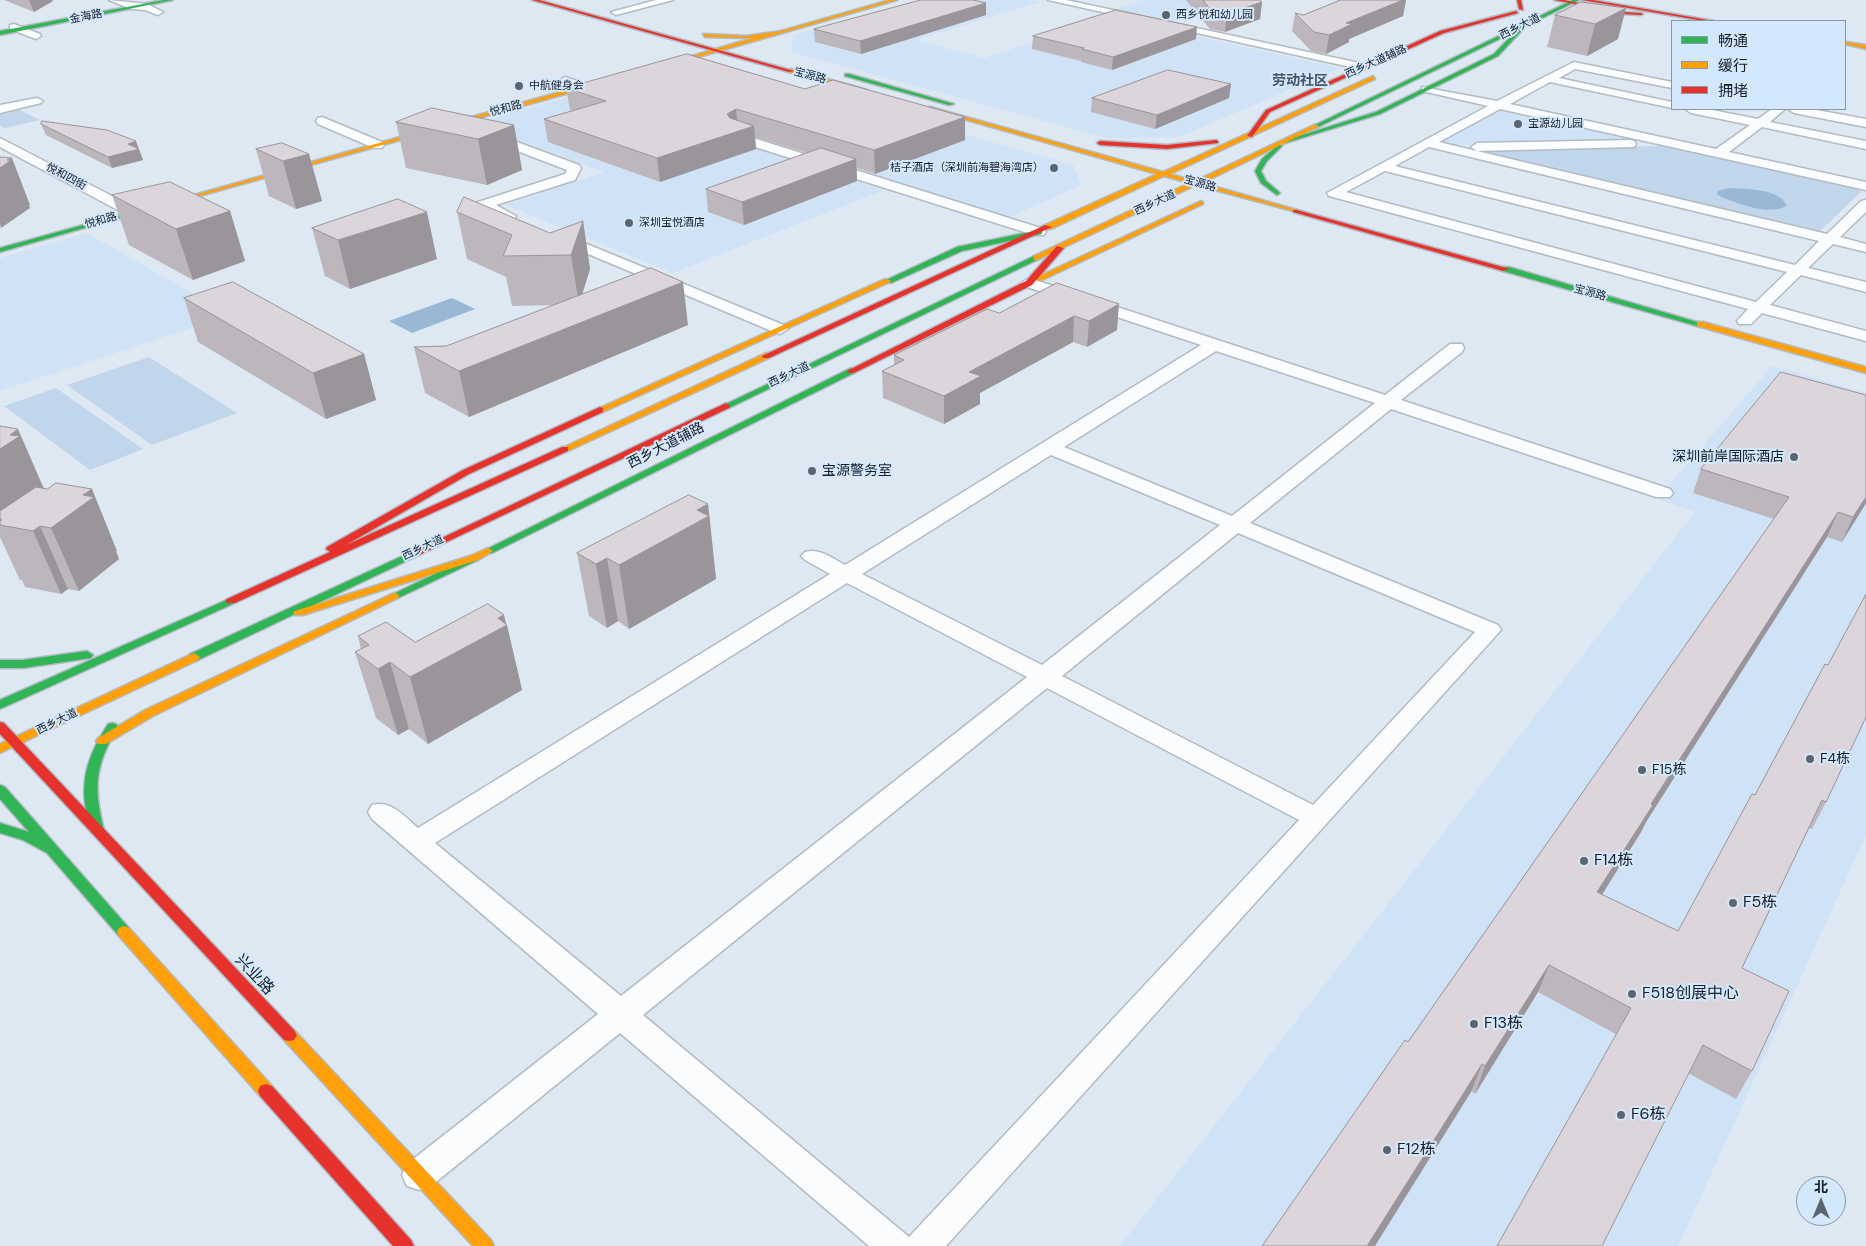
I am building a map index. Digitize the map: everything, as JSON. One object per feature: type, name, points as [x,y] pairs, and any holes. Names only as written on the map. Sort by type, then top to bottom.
[{"type":"main road","name":"金海路","points":[[131,6],[153,0]]},
{"type":"main road","name":"金海路","points":[[0,31],[171,0]]},
{"type":"main road","name":"宝源路","points":[[534,0],[1866,370]]},
{"type":"main road","name":"宝源路","points":[[570,0],[1228,179]]},
{"type":"main road","points":[[1556,0],[1704,20]]},
{"type":"main road","points":[[1584,0],[1679,20]]},
{"type":"main road","points":[[1614,0],[1642,12]]},
{"type":"main road","points":[[653,68],[887,1]]},
{"type":"main road","name":"西乡大道","points":[[0,749],[1284,142],[1574,1]]},
{"type":"main road","name":"西乡大道","points":[[1454,40],[1519,7],[1534,3]]},
{"type":"main road","name":"西乡大道辅路","points":[[1250,136],[1268,111],[1442,32],[1519,7]]},
{"type":"main road","points":[[1544,16],[1585,11],[1642,12]]},
{"type":"main road","points":[[1309,146],[1496,55],[1524,26]]},
{"type":"main road","points":[[690,33],[734,38],[781,32]]},
{"type":"main road","points":[[764,49],[765,40],[781,32]]},
{"type":"main road","points":[[653,68],[676,60],[688,52],[685,45],[663,36]]},
{"type":"main road","points":[[1846,43],[1866,47]]},
{"type":"main road","points":[[1846,48],[1866,51]]},
{"type":"main road","points":[[782,56],[798,62]]},
{"type":"main road","points":[[653,68],[710,60],[774,66]]},
{"type":"main road","name":"西乡大道","points":[[0,705],[156,636],[1383,74]]},
{"type":"main road","name":"悦和路","points":[[0,250],[613,80]]},
{"type":"main road","points":[[1250,118],[1268,111]]},
{"type":"main road","points":[[1258,171],[1264,160],[1284,142],[1378,113]]},
{"type":"main road","points":[[1187,145],[1223,130]]},
{"type":"main road","points":[[1069,136],[1122,146],[1167,147],[1250,136]]},
{"type":"main road","points":[[1054,143],[1080,154],[1102,170]]},
{"type":"main road","points":[[1258,171],[1283,159]]},
{"type":"main road","points":[[1252,186],[1282,194],[1263,182],[1258,171]]},
{"type":"main road","points":[[1083,211],[1101,191]]},
{"type":"main road","points":[[1121,219],[1166,206],[1200,203],[1219,202],[1281,206]]},
{"type":"main road","points":[[1029,283],[1200,203]]},
{"type":"main road","points":[[1316,216],[1310,213],[1308,209],[1323,206]]},
{"type":"main road","points":[[288,574],[466,472],[1034,216]]},
{"type":"main road","points":[[960,249],[1039,232]]},
{"type":"main road","name":"西乡大道辅路","points":[[262,624],[474,558],[1029,283],[1060,248]]},
{"type":"main road","points":[[102,741],[149,713],[474,558]]},
{"type":"main road","points":[[0,664],[23,664],[59,660],[94,653],[156,636]]},
{"type":"main road","points":[[136,699],[171,671],[202,652]]},
{"type":"main road","points":[[97,830],[87,789],[93,756],[121,715]]},
{"type":"main road","name":"兴业路","points":[[0,726],[485,1246]]},
{"type":"main road","points":[[0,790],[405,1246]]},
{"type":"main road","points":[[0,828],[28,837],[50,848]]},
{"type":"street","points":[[114,0],[131,6],[147,7],[158,12]]},
{"type":"street","points":[[616,12],[668,0]]},
{"type":"street","points":[[1053,0],[1364,67]]},
{"type":"street","points":[[17,28],[36,36]]},
{"type":"street","points":[[1671,85],[1574,66],[1334,193],[1866,336]]},
{"type":"street","points":[[1548,79],[1671,105]]},
{"type":"street","points":[[565,80],[586,87]]},
{"type":"street","points":[[1426,89],[1866,186]]},
{"type":"street","points":[[0,109],[37,101]]},
{"type":"street","points":[[1696,110],[1866,145]]},
{"type":"street","points":[[1718,154],[1778,110]]},
{"type":"street","points":[[1799,110],[1866,123]]},
{"type":"street","points":[[322,120],[378,145]]},
{"type":"street","points":[[455,123],[574,168],[570,177],[483,205],[519,220]]},
{"type":"street","points":[[737,137],[1039,232]]},
{"type":"street","name":"悦和四街","points":[[0,142],[132,212]]},
{"type":"street","points":[[1428,143],[1866,248]]},
{"type":"street","points":[[1445,147],[1668,143]]},
{"type":"street","points":[[1384,167],[1866,287]]},
{"type":"street","points":[[1745,321],[1866,204]]},
{"type":"street","points":[[546,231],[780,329]]},
{"type":"street","points":[[1029,283],[1663,493]]},
{"type":"street","points":[[416,842],[1215,344]]},
{"type":"street","points":[[419,1175],[1456,348]]},
{"type":"street","points":[[923,1246],[1490,630],[1048,448]]},
{"type":"street","points":[[812,556],[1317,818]]},
{"type":"street","points":[[381,812],[895,1246]]},
{"type":"shaded area","points":[[919,0],[1028,0],[1039,2],[915,40],[984,58],[1108,17],[1340,68],[1179,137],[1107,138],[791,52],[793,35]]},
{"type":"shaded area","name":"西乡悦和幼儿园","points":[[1142,0],[1189,0],[1216,5],[1172,21],[1115,9]]},
{"type":"shaded area","points":[[723,66],[1073,165],[1081,185],[1005,219],[718,136],[884,190],[673,273],[506,205],[604,172],[472,124],[675,67]]},
{"type":"shaded area","points":[[18,109],[40,120],[5,128],[0,126],[0,113]]},
{"type":"shaded area","name":"宝源幼儿园","points":[[1509,111],[1623,136],[1627,139],[1622,142],[1453,145],[1441,141],[1493,112]]},
{"type":"shaded area","points":[[1662,146],[1856,188],[1861,192],[1820,231],[1810,231],[1479,153],[1477,149]]},
{"type":"shaded area","points":[[1729,188],[1753,189],[1770,193],[1783,200],[1787,206],[1771,210],[1754,208],[1717,194],[1718,191]]},
{"type":"shaded area","points":[[87,233],[230,315],[0,391],[0,258]]},
{"type":"shaded area","points":[[452,298],[475,309],[412,333],[389,321]]},
{"type":"shaded area","points":[[149,357],[237,413],[152,445],[67,385]]},
{"type":"shaded area","points":[[1772,366],[1866,393],[1866,835],[1678,1246],[1120,1246],[1695,512],[1657,499]]},
{"type":"shaded area","points":[[56,388],[143,449],[90,470],[4,406]]},
{"type":"building","points":[[921,0],[973,0],[986,3],[860,41],[814,29]]},
{"type":"building","points":[[1203,0],[1260,0],[1262,2],[1227,14],[1212,11]]},
{"type":"building","points":[[1341,0],[1403,0],[1346,23],[1352,24],[1329,35],[1314,32],[1295,13],[1303,15]]},
{"type":"building","points":[[1581,2],[1626,8],[1595,24],[1555,15]]},
{"type":"building","points":[[1116,10],[1197,27],[1113,57],[1033,36]]},
{"type":"building","points":[[687,54],[805,89],[833,80],[965,117],[874,150],[736,109],[727,114],[730,118],[754,126],[657,158],[544,119],[606,101],[566,88]]},
{"type":"building","points":[[1168,70],[1231,84],[1157,115],[1092,98]]},
{"type":"building","points":[[432,108],[514,125],[478,139],[396,122]]},
{"type":"building","points":[[42,121],[107,130],[136,141],[128,144],[139,149],[108,157],[41,124]]},
{"type":"building","points":[[282,143],[309,154],[283,161],[256,149]]},
{"type":"building","points":[[821,148],[856,159],[742,202],[706,189]]},
{"type":"building","points":[[0,157],[12,158],[7,160],[11,160],[0,168]]},
{"type":"building","points":[[170,182],[230,211],[176,229],[112,195]]},
{"type":"building","points":[[464,197],[550,233],[583,221],[571,255],[503,256],[512,235],[457,212]]},
{"type":"building","points":[[398,199],[427,212],[338,240],[312,228]]},
{"type":"building","points":[[651,268],[683,282],[459,371],[414,347],[446,346]]},
{"type":"building","points":[[233,282],[364,354],[313,373],[184,298]]},
{"type":"building","points":[[1057,283],[1119,304],[1089,321],[1074,316],[969,372],[981,376],[944,396],[882,371],[904,360],[894,355],[987,309],[999,313]]},
{"type":"building","points":[[1781,372],[1866,395],[1866,497],[1853,517],[1838,512],[1651,804],[1653,805],[1597,892],[1678,931],[1752,794],[1755,795],[1825,664],[1828,665],[1866,594],[1866,717],[1826,802],[1822,800],[1742,968],[1789,991],[1752,1071],[1703,1045],[1602,1246],[1497,1246],[1631,1008],[1549,965],[1485,1066],[1482,1064],[1367,1246],[1262,1246],[1405,1040],[1408,1042],[1789,497],[1701,469]]},
{"type":"building","points":[[0,426],[18,429],[10,435],[20,436],[0,449]]},
{"type":"building","points":[[56,483],[92,489],[83,495],[94,497],[51,528],[40,526],[33,531],[0,525],[2,520],[0,519],[0,511],[36,487],[47,489]]},
{"type":"building","points":[[689,495],[708,504],[697,510],[709,516],[619,565],[607,558],[596,564],[577,553]]},
{"type":"building","points":[[488,604],[504,615],[498,618],[507,625],[410,677],[390,662],[378,669],[355,652],[369,645],[358,636],[386,622],[415,642]]},
{"type":"traffic: fast","points":[[0,33],[171,0]]},
{"type":"traffic: fast","points":[[1316,126],[1577,0]]},
{"type":"traffic: fast","points":[[1283,142],[1378,113],[1496,55],[1524,26]]},
{"type":"traffic: fast","points":[[847,75],[951,104]]},
{"type":"traffic: fast","points":[[1277,193],[1263,182],[1258,171],[1264,160],[1279,146]]},
{"type":"traffic: fast","points":[[0,250],[190,197]]},
{"type":"traffic: fast","points":[[888,281],[960,249],[1039,232]]},
{"type":"traffic: fast","points":[[726,406],[1037,258]]},
{"type":"traffic: fast","points":[[1506,269],[1700,324]]},
{"type":"traffic: fast","points":[[488,551],[851,371]]},
{"type":"traffic: fast","points":[[194,657],[411,555]]},
{"type":"traffic: fast","points":[[394,596],[474,558]]},
{"type":"traffic: fast","points":[[0,705],[231,601]]},
{"type":"traffic: fast","points":[[0,664],[23,664],[87,655]]},
{"type":"traffic: fast","points":[[97,830],[91,801],[90,777],[97,753],[112,727]]},
{"type":"traffic: fast","points":[[0,790],[124,932]]},
{"type":"traffic: fast","points":[[0,828],[28,837],[50,849]]},
{"type":"traffic: slow","points":[[658,67],[895,0]]},
{"type":"traffic: slow","points":[[705,35],[747,38],[781,32]]},
{"type":"traffic: slow","points":[[1846,43],[1866,47]]},
{"type":"traffic: slow","points":[[791,71],[865,91]]},
{"type":"traffic: slow","points":[[1048,227],[1373,78]]},
{"type":"traffic: slow","points":[[190,197],[603,82]]},
{"type":"traffic: slow","points":[[928,108],[1295,211]]},
{"type":"traffic: slow","points":[[1037,258],[1316,126]]},
{"type":"traffic: slow","points":[[1037,279],[1201,203]]},
{"type":"traffic: slow","points":[[600,410],[888,281]]},
{"type":"traffic: slow","points":[[1700,324],[1866,370]]},
{"type":"traffic: slow","points":[[565,449],[766,356]]},
{"type":"traffic: slow","points":[[299,613],[474,558],[488,551]]},
{"type":"traffic: slow","points":[[102,741],[149,713],[394,596]]},
{"type":"traffic: slow","points":[[0,749],[194,657]]},
{"type":"traffic: slow","points":[[124,932],[266,1091]]},
{"type":"traffic: slow","points":[[289,1035],[485,1246]]},
{"type":"traffic: jam","points":[[534,0],[791,71]]},
{"type":"traffic: jam","points":[[1519,0],[1521,9]]},
{"type":"traffic: jam","points":[[1556,0],[1601,8]]},
{"type":"traffic: jam","points":[[1584,0],[1706,20]]},
{"type":"traffic: jam","points":[[1587,11],[1641,14]]},
{"type":"traffic: jam","points":[[1250,136],[1268,111],[1442,32],[1516,12]]},
{"type":"traffic: jam","points":[[1100,143],[1167,147],[1216,142]]},
{"type":"traffic: jam","points":[[1295,211],[1506,269]]},
{"type":"traffic: jam","points":[[766,356],[1048,227]]},
{"type":"traffic: jam","points":[[851,371],[1029,283],[1060,248]]},
{"type":"traffic: jam","points":[[411,555],[726,406]]},
{"type":"traffic: jam","points":[[331,549],[466,472],[600,410]]},
{"type":"traffic: jam","points":[[231,601],[565,449]]},
{"type":"traffic: jam","points":[[0,726],[289,1035]]},
{"type":"traffic: jam","points":[[266,1091],[405,1246]]},
{"type":"place","name":"西乡悦和幼儿园","points":[[1166,15]]},
{"type":"place","name":"中航健身会","points":[[519,86]]},
{"type":"place","name":"宝源幼儿园","points":[[1518,124]]},
{"type":"place","name":"桔子酒店（深圳前海碧海湾店）","points":[[1054,168]]},
{"type":"place","name":"深圳宝悦酒店","points":[[629,223]]},
{"type":"place","name":"深圳前岸国际酒店","points":[[1794,457]]},
{"type":"place","name":"宝源警务室","points":[[812,471]]},
{"type":"place","name":"F4栋","points":[[1810,759]]},
{"type":"place","name":"F15栋","points":[[1642,770]]},
{"type":"place","name":"F14栋","points":[[1584,861]]},
{"type":"place","name":"F5栋","points":[[1733,903]]},
{"type":"place","name":"F518创展中心","points":[[1632,994]]},
{"type":"place","name":"F13栋","points":[[1474,1024]]},
{"type":"place","name":"F6栋","points":[[1621,1115]]},
{"type":"place","name":"F12栋","points":[[1387,1150]]},
{"type":"district","name":"劳动社区","points":[[1300,81]]}]
